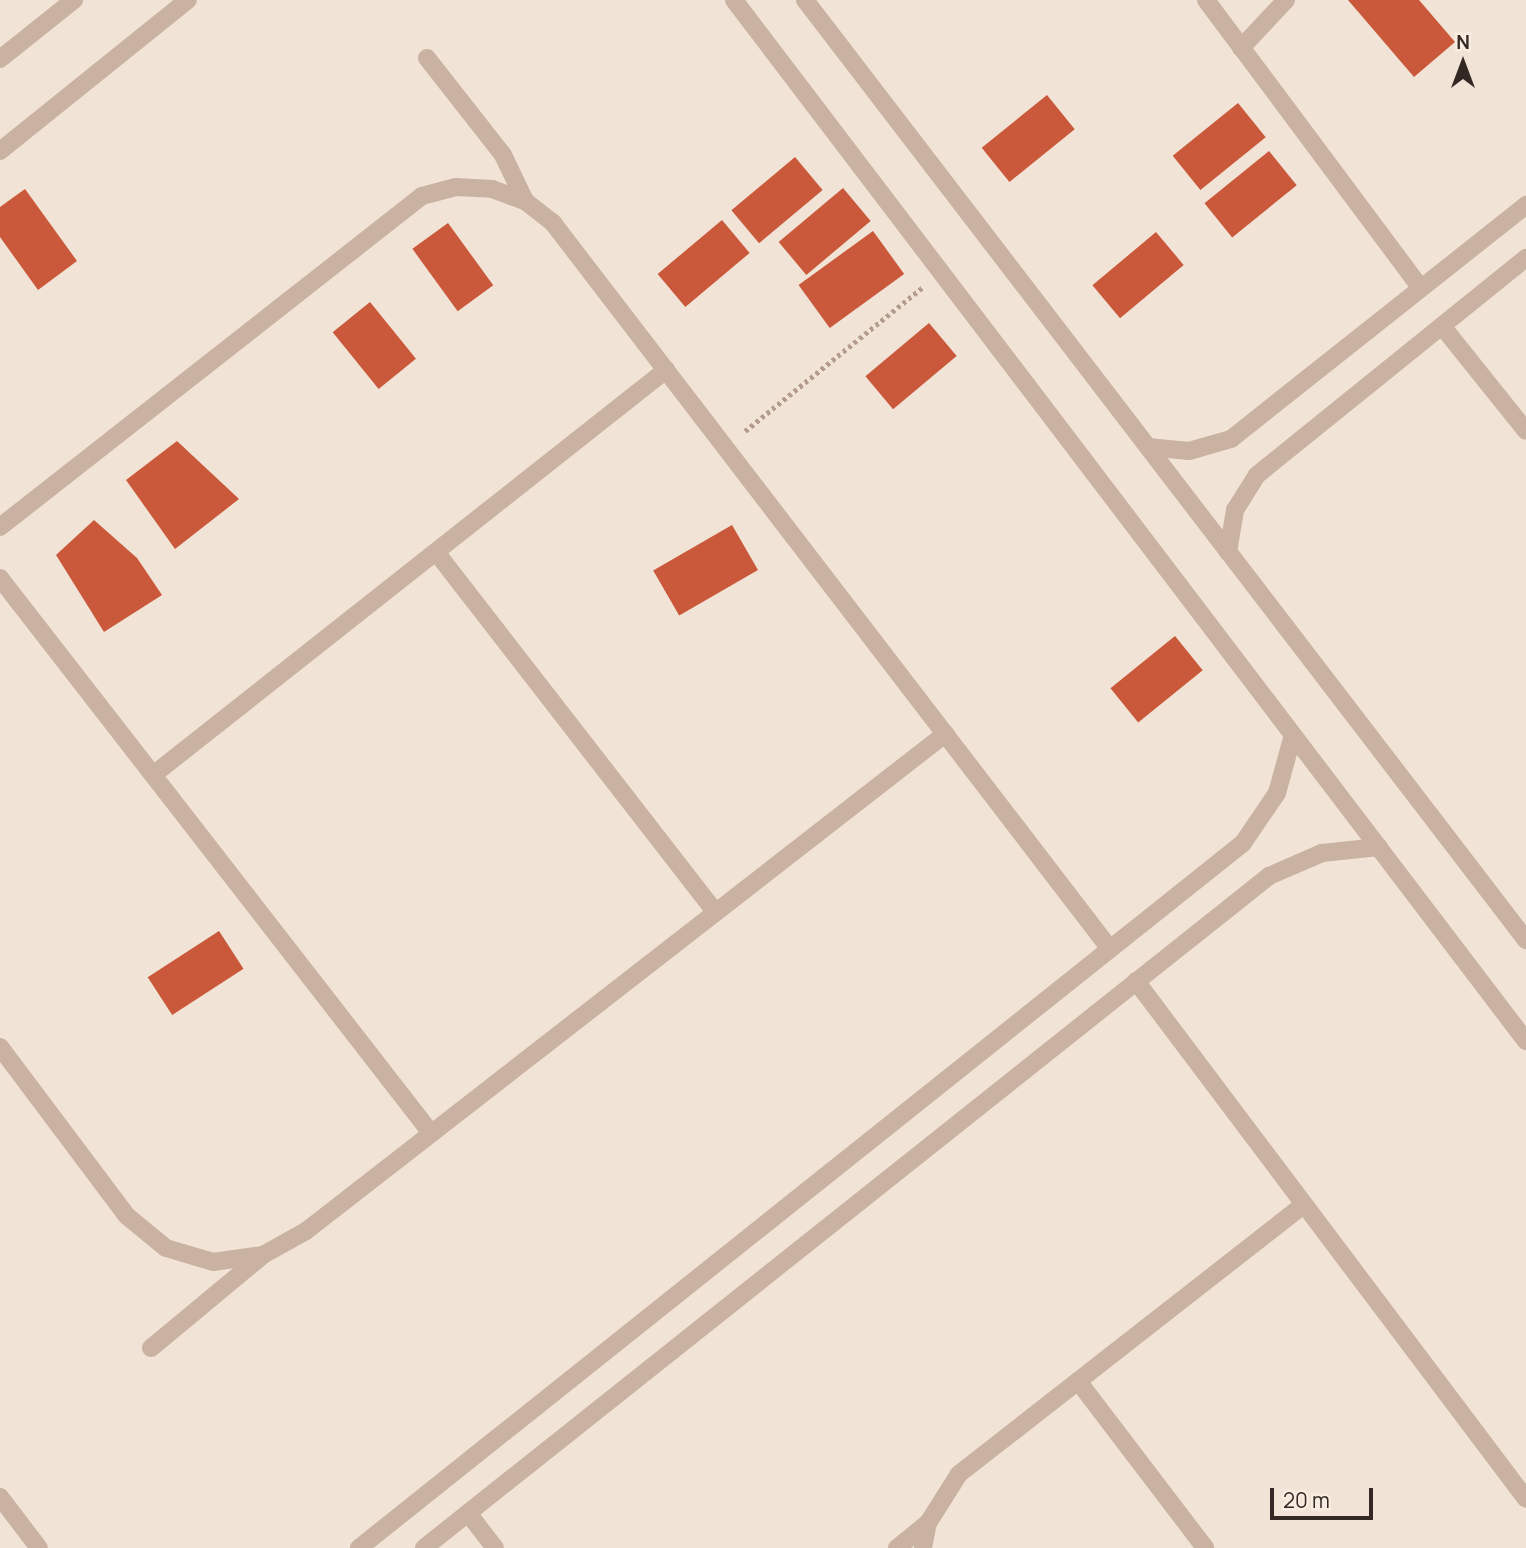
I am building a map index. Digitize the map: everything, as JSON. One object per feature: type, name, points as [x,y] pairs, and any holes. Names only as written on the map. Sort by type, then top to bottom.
[{"type":"street","points":[[0,59],[74,0]]},
{"type":"street","points":[[0,150],[188,0]]},
{"type":"street","points":[[734,0],[1526,1041]]},
{"type":"street","points":[[805,0],[1526,940]]},
{"type":"street","points":[[1206,0],[1421,288]]},
{"type":"street","points":[[1241,48],[1286,0]]},
{"type":"street","points":[[427,58],[503,155],[525,201]]},
{"type":"street","points":[[0,527],[422,196],[456,187],[492,189],[525,201],[553,223],[1110,949]]},
{"type":"street","points":[[1148,447],[1189,452],[1231,439],[1526,205]]},
{"type":"street","points":[[1228,552],[1235,510],[1257,475],[1526,258]]},
{"type":"street","points":[[1442,326],[1526,431]]},
{"type":"street","points":[[153,775],[666,370]]},
{"type":"street","points":[[436,552],[715,912]]},
{"type":"street","points":[[0,578],[431,1133]]},
{"type":"street","points":[[151,1348],[263,1255],[306,1230],[946,734]]},
{"type":"street","points":[[359,1548],[1243,843],[1277,793],[1293,735]]},
{"type":"street","points":[[424,1548],[1269,876],[1294,862],[1350,847],[1379,847]]},
{"type":"street","points":[[1136,981],[1526,1499]]},
{"type":"street","points":[[0,1047],[127,1216],[166,1248],[213,1262],[263,1255]]},
{"type":"street","points":[[923,1548],[929,1523],[960,1474],[1304,1204]]},
{"type":"street","points":[[1078,1381],[1205,1548]]},
{"type":"street","points":[[0,1497],[39,1548]]},
{"type":"street","points":[[468,1513],[495,1548]]},
{"type":"street","points":[[897,1548],[929,1523]]},
{"type":"path","points":[[725,447],[941,272]]},
{"type":"building","points":[[1348,0],[1419,0],[1455,42],[1414,77]]},
{"type":"building","points":[[1047,95],[1075,129],[1009,182],[982,148]]},
{"type":"building","points":[[1238,103],[1266,137],[1200,190],[1173,156]]},
{"type":"building","points":[[1269,151],[1297,185],[1232,237],[1204,203]]},
{"type":"building","points":[[795,157],[823,190],[759,243],[731,210]]},
{"type":"building","points":[[843,188],[871,221],[806,275],[779,242]]},
{"type":"building","points":[[25,189],[77,261],[38,290],[0,237],[0,207]]},
{"type":"building","points":[[722,220],[750,253],[685,307],[658,274]]},
{"type":"building","points":[[448,223],[493,285],[458,311],[412,249]]},
{"type":"building","points":[[873,231],[904,274],[830,328],[799,285]]},
{"type":"building","points":[[1156,232],[1184,265],[1120,318],[1092,285]]},
{"type":"building","points":[[370,302],[416,359],[379,389],[333,332]]},
{"type":"building","points":[[929,323],[957,356],[893,409],[865,376]]},
{"type":"building","points":[[177,441],[239,499],[175,549],[126,480]]},
{"type":"building","points":[[94,520],[137,558],[162,595],[104,632],[56,555]]},
{"type":"building","points":[[732,525],[758,570],[679,616],[653,570]]},
{"type":"building","points":[[1175,636],[1203,670],[1138,722],[1110,688]]},
{"type":"building","points":[[219,931],[244,969],[172,1015],[148,977]]}]
